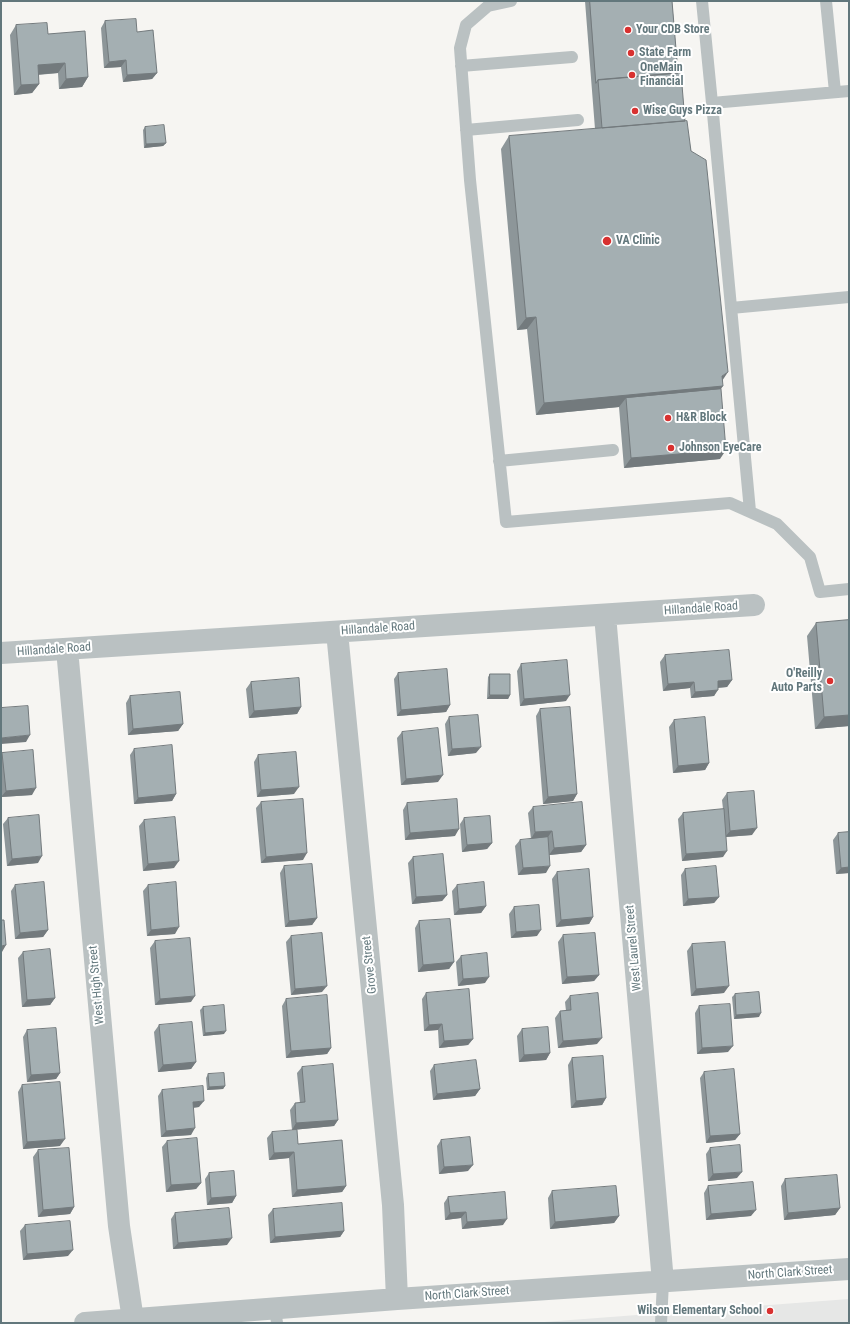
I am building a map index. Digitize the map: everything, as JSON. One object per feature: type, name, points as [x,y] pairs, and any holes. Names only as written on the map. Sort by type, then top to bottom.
[{"type":"street","name":"Hillandale Road","points":[[1,654],[754,605]]},
{"type":"street","name":"West Laurel Street","points":[[605,615],[664,1282]]},
{"type":"street","name":"Grove Street","points":[[338,632],[393,1205],[397,1299]]},
{"type":"street","name":"West High Street","points":[[67,649],[119,1226],[133,1320]]},
{"type":"street","name":"North Clark Street","points":[[85,1323],[133,1320],[276,1316],[397,1299],[849,1269]]},
{"type":"lane","points":[[511,1],[488,6],[466,25],[460,48],[466,130],[506,522],[730,503],[777,524],[810,556],[820,592],[849,589]]},
{"type":"lane","points":[[702,1],[750,511]]},
{"type":"lane","points":[[826,1],[835,92]]},
{"type":"lane","points":[[462,66],[572,57]]},
{"type":"lane","points":[[712,103],[849,91]]},
{"type":"lane","points":[[466,130],[578,120]]},
{"type":"lane","points":[[731,308],[849,297]]},
{"type":"lane","points":[[499,461],[613,450]]},
{"type":"lane","points":[[661,1323],[664,1282]]},
{"type":"shaded area","name":"Wilson Elementary School","points":[[849,1299],[849,1323],[531,1323]]},
{"type":"building","points":[[590,1],[672,1],[678,73],[598,80],[596,83]]},
{"type":"building","points":[[136,19],[137,32],[153,30],[157,73],[127,75],[126,60],[109,62],[105,21]]},
{"type":"building","points":[[47,23],[48,34],[85,31],[88,77],[66,79],[65,63],[38,65],[39,84],[21,85],[16,25]]},
{"type":"building","name":"Wise Guys Pizza","points":[[681,73],[685,121],[602,128],[598,80]]},
{"type":"building","name":"VA Clinic","points":[[687,121],[691,151],[706,160],[728,372],[722,376],[723,386],[544,403],[536,317],[526,318],[509,136]]},
{"type":"building","points":[[164,125],[166,143],[146,144],[145,127]]},
{"type":"building","points":[[721,389],[726,450],[631,458],[626,398]]},
{"type":"building","name":"O'Reilly Auto Parts","points":[[849,620],[849,715],[824,717],[816,623]]},
{"type":"building","points":[[729,650],[732,680],[718,681],[718,690],[695,692],[694,682],[668,684],[665,655]]},
{"type":"building","points":[[567,660],[570,695],[524,699],[521,664]]},
{"type":"building","points":[[447,669],[450,705],[401,710],[398,673]]},
{"type":"building","points":[[490,674],[510,674],[510,695],[490,695]]},
{"type":"building","points":[[299,678],[301,707],[254,711],[251,682]]},
{"type":"building","points":[[180,692],[183,724],[133,729],[130,696]]},
{"type":"building","points":[[28,706],[30,735],[1,738],[1,708]]},
{"type":"building","points":[[570,707],[577,794],[548,797],[540,709]]},
{"type":"building","points":[[478,715],[481,747],[452,749],[449,717]]},
{"type":"building","points":[[705,717],[709,763],[678,766],[674,720]]},
{"type":"building","points":[[438,728],[443,775],[406,779],[402,732]]},
{"type":"building","points":[[172,745],[176,794],[138,798],[134,749]]},
{"type":"building","points":[[33,750],[36,788],[6,791],[2,753]]},
{"type":"building","points":[[296,752],[299,787],[261,790],[258,755]]},
{"type":"building","points":[[754,791],[757,828],[730,831],[727,793]]},
{"type":"building","points":[[303,799],[307,853],[266,857],[261,802]]},
{"type":"building","points":[[457,799],[459,829],[410,833],[407,803]]},
{"type":"building","points":[[582,802],[586,845],[554,848],[552,831],[535,832],[533,807]]},
{"type":"building","points":[[724,809],[727,851],[686,854],[683,813]]},
{"type":"building","points":[[39,815],[42,856],[12,859],[8,818]]},
{"type":"building","points":[[490,816],[492,843],[467,845],[464,818]]},
{"type":"building","points":[[175,817],[179,861],[148,864],[144,820]]},
{"type":"building","points":[[849,832],[849,867],[841,868],[838,833]]},
{"type":"building","points":[[548,837],[550,866],[523,868],[520,840]]},
{"type":"building","points":[[443,854],[447,895],[416,897],[413,857]]},
{"type":"building","points":[[312,864],[317,918],[289,921],[284,866]]},
{"type":"building","points":[[716,866],[719,897],[688,899],[685,869]]},
{"type":"building","points":[[589,869],[593,917],[561,920],[557,872]]},
{"type":"building","points":[[44,882],[48,930],[20,933],[15,885]]},
{"type":"building","points":[[176,882],[179,927],[151,930],[148,885]]},
{"type":"building","points":[[484,882],[486,906],[459,909],[457,885]]},
{"type":"building","points":[[539,905],[541,930],[516,932],[514,907]]},
{"type":"building","points":[[450,919],[454,962],[423,965],[419,921]]},
{"type":"building","points":[[1,920],[4,920],[6,945],[1,946]]},
{"type":"building","points":[[322,933],[327,986],[295,989],[291,936]]},
{"type":"building","points":[[595,933],[599,975],[567,977],[563,935]]},
{"type":"building","points":[[190,938],[195,996],[160,999],[155,941]]},
{"type":"building","points":[[725,942],[729,986],[696,989],[692,944]]},
{"type":"building","points":[[50,949],[55,998],[27,1000],[23,952]]},
{"type":"building","points":[[487,953],[489,977],[463,979],[461,956]]},
{"type":"building","points":[[469,989],[473,1039],[444,1041],[442,1024],[429,1025],[426,993]]},
{"type":"building","points":[[759,992],[761,1013],[736,1015],[735,994]]},
{"type":"building","points":[[598,993],[602,1038],[563,1041],[560,1011],[571,1010],[570,996]]},
{"type":"building","points":[[327,995],[331,1048],[291,1051],[286,999]]},
{"type":"building","points":[[730,1004],[733,1046],[702,1048],[699,1006]]},
{"type":"building","points":[[224,1005],[226,1031],[205,1033],[203,1007]]},
{"type":"building","points":[[192,1022],[196,1062],[163,1065],[159,1025]]},
{"type":"building","points":[[548,1027],[550,1053],[524,1055],[522,1029]]},
{"type":"building","points":[[56,1028],[60,1073],[31,1075],[27,1030]]},
{"type":"building","points":[[603,1056],[606,1098],[576,1101],[572,1058]]},
{"type":"building","points":[[476,1060],[480,1089],[437,1094],[434,1065]]},
{"type":"building","points":[[333,1064],[338,1120],[296,1123],[295,1103],[305,1102],[302,1067]]},
{"type":"building","points":[[734,1069],[740,1134],[710,1136],[704,1072]]},
{"type":"building","points":[[224,1073],[225,1086],[209,1087],[208,1074]]},
{"type":"building","points":[[60,1082],[65,1139],[27,1142],[22,1085]]},
{"type":"building","points":[[203,1086],[204,1101],[193,1102],[195,1128],[166,1131],[162,1090]]},
{"type":"building","points":[[297,1130],[298,1144],[342,1140],[346,1186],[297,1190],[294,1152],[274,1153],[272,1132]]},
{"type":"building","points":[[470,1137],[473,1165],[444,1167],[441,1140]]},
{"type":"building","points":[[197,1138],[201,1183],[171,1185],[167,1141]]},
{"type":"building","points":[[740,1145],[742,1172],[713,1174],[710,1148]]},
{"type":"building","points":[[69,1148],[74,1207],[43,1210],[38,1150]]},
{"type":"building","points":[[234,1171],[236,1196],[211,1198],[209,1173]]},
{"type":"building","points":[[837,1175],[840,1208],[788,1213],[785,1179]]},
{"type":"building","points":[[753,1182],[756,1210],[711,1214],[708,1186]]},
{"type":"building","points":[[616,1186],[619,1216],[555,1222],[552,1191]]},
{"type":"building","points":[[505,1192],[507,1219],[467,1222],[466,1212],[450,1213],[448,1197]]},
{"type":"building","points":[[342,1203],[344,1231],[275,1237],[273,1209]]},
{"type":"building","points":[[229,1208],[232,1238],[178,1243],[175,1213]]},
{"type":"building","points":[[70,1221],[73,1250],[27,1254],[25,1225]]},
{"type":"place","name":"Your CDB Store","points":[[628,30]]},
{"type":"place","name":"State Farm","points":[[631,53]]},
{"type":"place","name":"OneMain Financial","points":[[632,75]]},
{"type":"place","name":"Wise Guys Pizza","points":[[635,111]]},
{"type":"place","name":"VA Clinic","points":[[607,241]]},
{"type":"place","name":"H&R Block","points":[[668,418]]},
{"type":"place","name":"Johnson EyeCare","points":[[671,448]]},
{"type":"place","name":"O'Reilly Auto Parts","points":[[830,681]]},
{"type":"place","name":"Wilson Elementary School","points":[[770,1311]]}]
